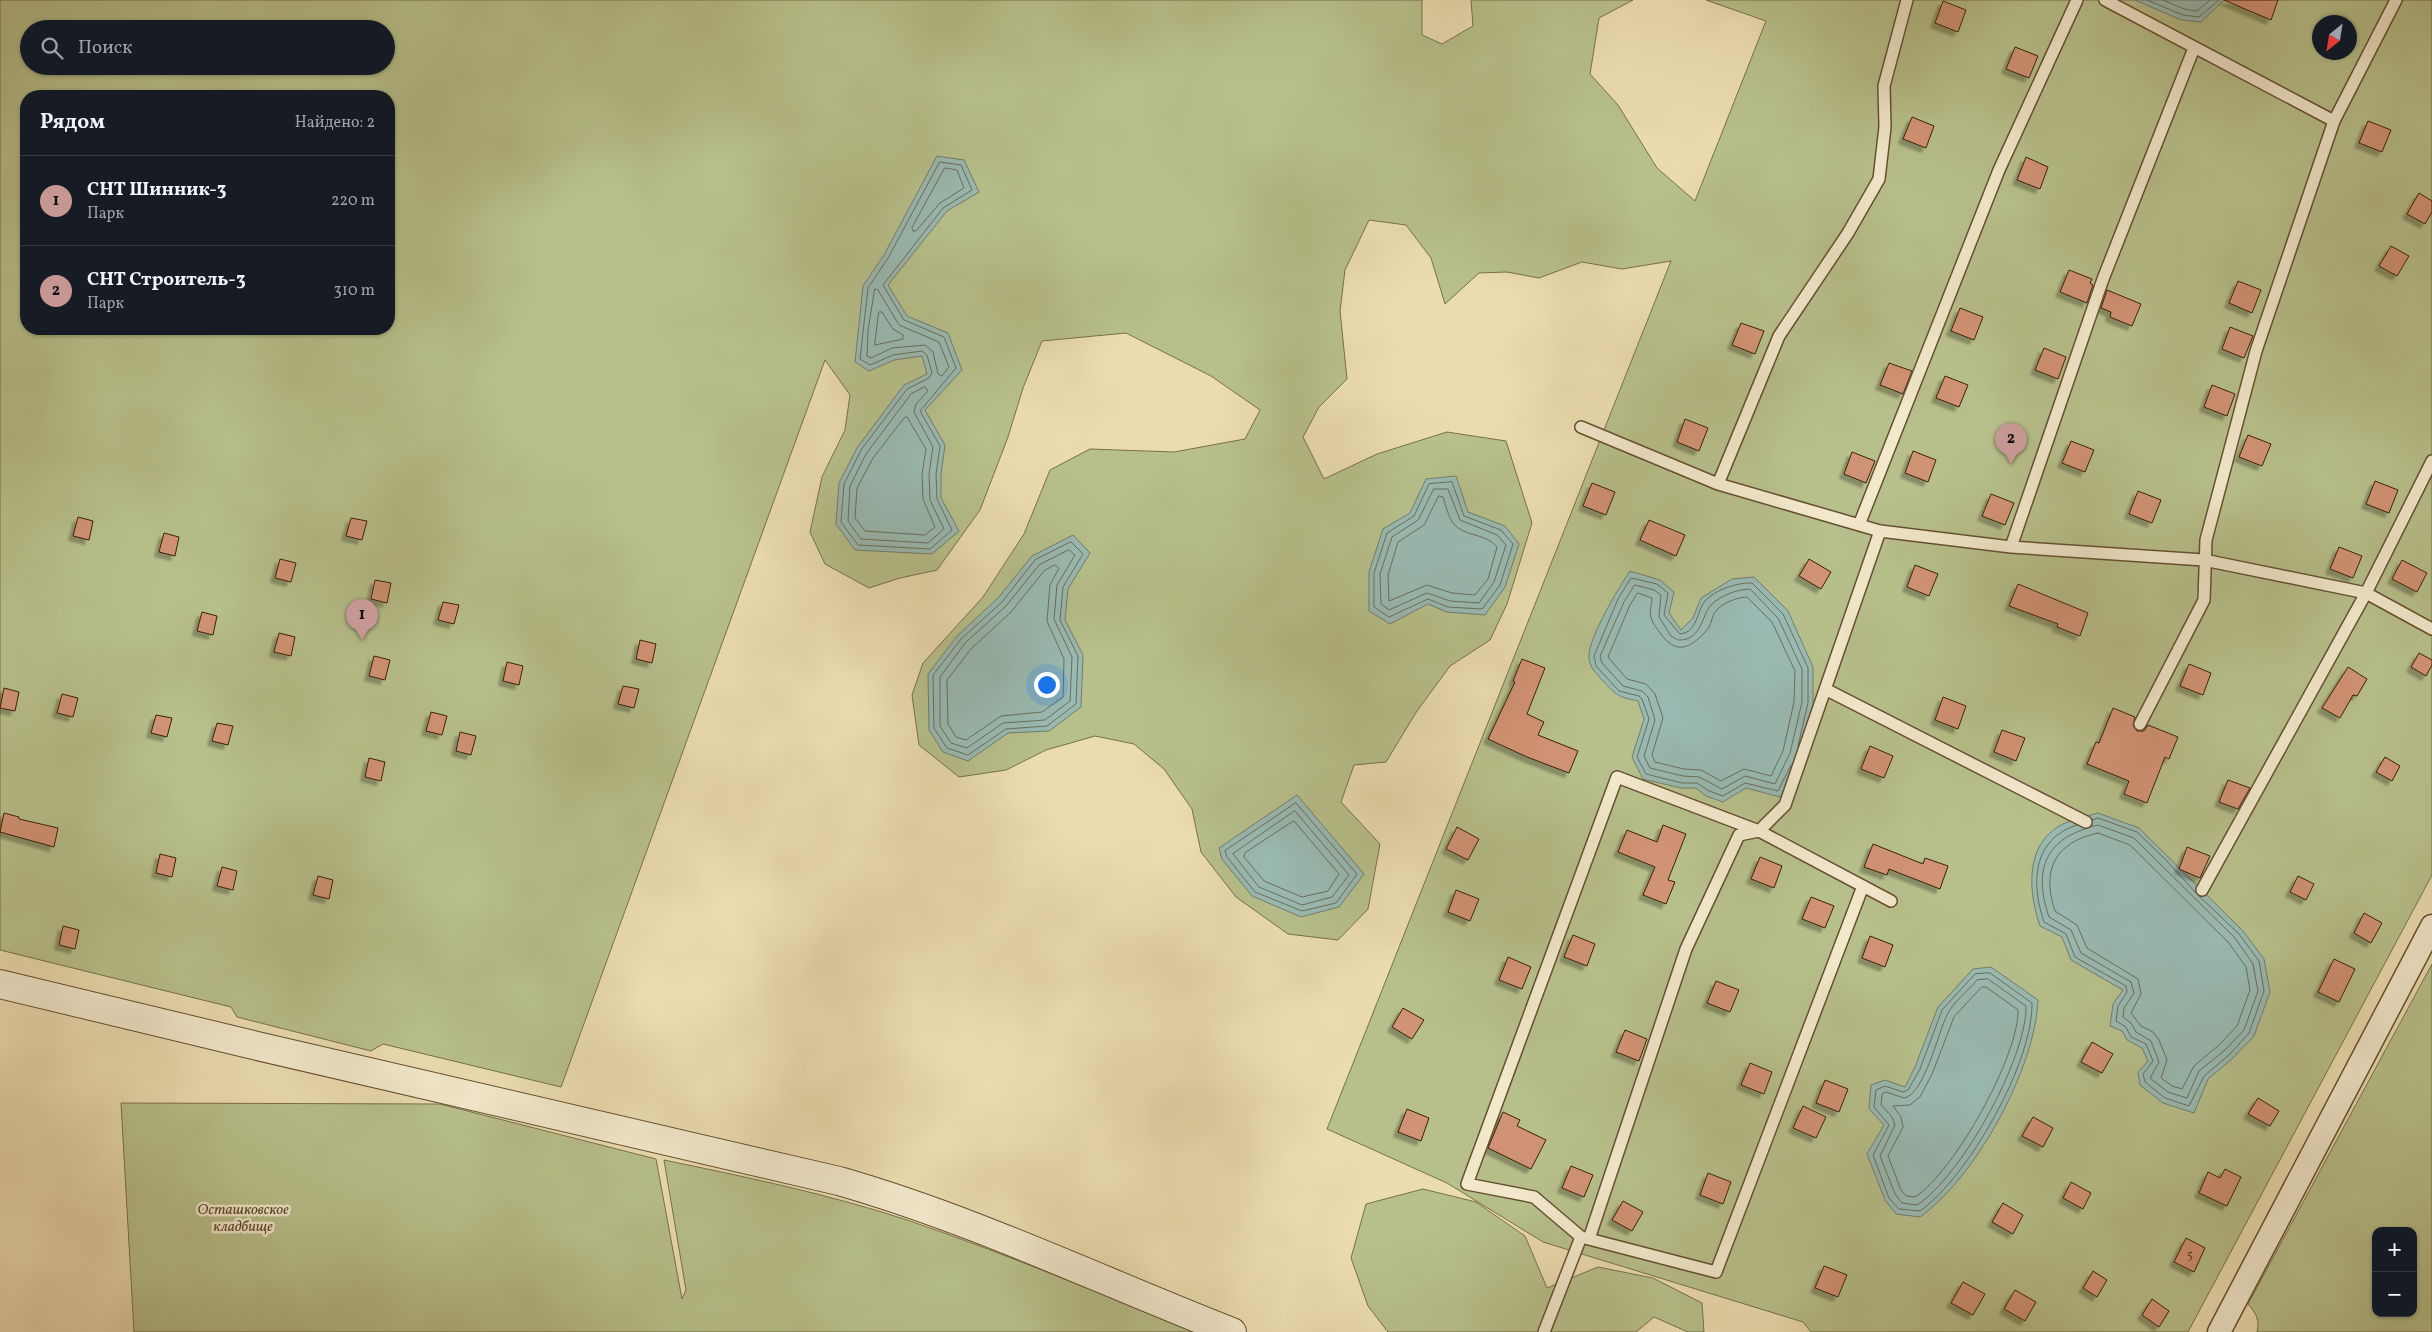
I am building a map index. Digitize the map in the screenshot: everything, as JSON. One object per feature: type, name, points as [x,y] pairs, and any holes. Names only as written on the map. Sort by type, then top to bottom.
[{"type":"street","points":[[2219,1332],[2432,926]]},
{"type":"street","points":[[0,984],[320,1061],[839,1181],[899,1198],[971,1224],[1232,1332]]},
{"type":"lane","points":[[1718,484],[1779,336],[1848,233],[1879,179],[1885,127],[1884,86],[1907,0]]},
{"type":"lane","points":[[1859,525],[2000,170],[2078,0]]},
{"type":"lane","points":[[2104,0],[2334,121]]},
{"type":"lane","points":[[2140,724],[2204,600],[2206,540],[2256,350],[2334,121],[2396,0]]},
{"type":"lane","points":[[2010,547],[2103,279],[2194,48]]},
{"type":"lane","points":[[1581,427],[1718,484],[1880,531],[2010,547],[2204,560],[2366,593],[2432,629]]},
{"type":"lane","points":[[2202,890],[2366,593],[2432,461]]},
{"type":"lane","points":[[1544,1332],[1585,1238],[1686,949],[1738,835],[1759,831],[1786,805],[1880,531]]},
{"type":"lane","points":[[1826,690],[2086,822]]},
{"type":"lane","points":[[1863,886],[1716,1272],[1585,1238],[1534,1197],[1467,1184],[1617,777],[1759,831],[1863,886],[1891,901]]},
{"type":"green space","points":[[0,0],[1422,0],[1422,35],[1442,44],[1473,26],[1471,0],[1633,0],[1599,18],[1590,74],[1618,105],[1657,168],[1695,201],[1766,21],[1706,0],[2432,0],[2432,875],[2188,1332],[1811,1332],[1803,1322],[1543,1242],[1447,1183],[1327,1129],[1671,261],[1622,269],[1582,262],[1539,278],[1507,272],[1479,273],[1445,304],[1431,258],[1406,225],[1369,220],[1345,270],[1340,311],[1347,379],[1319,407],[1303,437],[1324,479],[1377,454],[1447,432],[1506,441],[1532,523],[1507,604],[1490,640],[1450,666],[1417,711],[1386,762],[1354,765],[1341,802],[1380,844],[1368,909],[1338,940],[1288,934],[1236,897],[1201,852],[1192,809],[1164,769],[1134,744],[1095,736],[1046,750],[1006,770],[959,777],[919,745],[912,695],[923,663],[983,597],[1024,534],[1050,470],[1090,449],[1174,452],[1245,439],[1260,410],[1211,376],[1126,333],[1042,341],[1023,388],[1008,437],[980,510],[937,570],[900,578],[869,588],[825,564],[810,532],[822,477],[845,430],[850,395],[825,360],[561,1087],[383,1044],[371,1051],[237,1017],[231,1007],[0,950]]},
{"type":"green space","points":[[2432,964],[2432,1332],[2257,1332],[2257,1317],[2248,1304]]},
{"type":"green space","name":"Осташковское кладбище","points":[[121,1103],[440,1104],[656,1159],[682,1299],[686,1290],[664,1160],[817,1194],[907,1220],[1016,1260],[1196,1332],[134,1332]]},
{"type":"green space","points":[[1423,1189],[1476,1202],[1525,1236],[1547,1288],[1598,1267],[1653,1278],[1702,1303],[1704,1332],[1688,1332],[1654,1317],[1636,1332],[1388,1332],[1368,1306],[1351,1258],[1366,1204]]},
{"type":"water","points":[[2135,0],[2224,0],[2201,22],[2181,20]]},
{"type":"water","points":[[937,156],[964,160],[979,192],[947,211],[888,285],[907,316],[948,333],[962,370],[925,410],[945,445],[941,474],[941,498],[959,531],[932,554],[855,550],[836,524],[839,483],[857,448],[904,385],[927,374],[922,356],[894,360],[869,371],[855,362],[863,286],[884,255]]},
{"type":"water","points":[[1456,476],[1468,512],[1505,526],[1519,544],[1505,587],[1485,615],[1447,612],[1428,604],[1390,624],[1369,611],[1369,572],[1383,529],[1410,513],[1426,479]]},
{"type":"water","points":[[1073,535],[1090,553],[1068,589],[1065,620],[1083,655],[1081,707],[1049,731],[1008,733],[968,761],[943,752],[929,730],[928,674],[957,636],[998,598],[1032,556]]},
{"type":"water","points":[[1630,571],[1660,580],[1674,592],[1669,613],[1681,630],[1693,618],[1701,598],[1732,579],[1754,577],[1788,611],[1813,667],[1813,704],[1801,756],[1787,788],[1780,797],[1746,788],[1723,802],[1706,796],[1696,788],[1681,788],[1643,779],[1632,757],[1644,719],[1638,701],[1622,697],[1611,689],[1594,670],[1589,658],[1598,627]]},
{"type":"water","points":[[1297,795],[1364,874],[1339,907],[1301,917],[1252,896],[1222,859],[1219,848]]},
{"type":"water","points":[[2098,813],[2139,828],[2243,931],[2264,959],[2270,992],[2254,1036],[2232,1059],[2208,1079],[2194,1113],[2163,1103],[2140,1085],[2138,1072],[2148,1061],[2142,1048],[2127,1040],[2122,1031],[2110,1026],[2113,1004],[2123,990],[2071,960],[2062,937],[2040,926],[2033,898],[2032,883],[2036,855],[2042,842],[2052,831],[2065,823]]},
{"type":"water","points":[[1991,967],[2038,1000],[2034,1027],[2026,1057],[1999,1119],[1962,1176],[1941,1199],[1920,1217],[1896,1214],[1885,1200],[1867,1154],[1884,1125],[1869,1109],[1871,1085],[1885,1080],[1905,1087],[1915,1067],[1938,1007],[1973,969]]},
{"type":"building","points":[[2224,0],[2278,0],[2271,20]]},
{"type":"building","points":[[1943,1],[1966,10],[1958,32],[1935,23]]},
{"type":"building","points":[[2015,47],[2038,56],[2029,78],[2006,69]]},
{"type":"building","points":[[1912,117],[1934,126],[1926,148],[1903,139]]},
{"type":"building","points":[[2368,121],[2391,130],[2382,152],[2359,143]]},
{"type":"building","points":[[2026,157],[2048,167],[2040,189],[2017,180]]},
{"type":"building","points":[[2419,193],[2432,201],[2432,212],[2425,224],[2407,214]]},
{"type":"building","points":[[2391,246],[2409,256],[2397,276],[2379,266]]},
{"type":"building","points":[[2069,270],[2092,279],[2090,283],[2093,285],[2087,303],[2060,292]]},
{"type":"building","points":[[2238,281],[2261,290],[2252,313],[2229,303]]},
{"type":"building","points":[[2107,290],[2141,304],[2132,326],[2110,317],[2111,312],[2101,308]]},
{"type":"building","points":[[1960,308],[1983,317],[1974,340],[1951,331]]},
{"type":"building","points":[[1741,323],[1764,331],[1755,354],[1732,345]]},
{"type":"building","points":[[2230,327],[2253,336],[2244,358],[2222,349]]},
{"type":"building","points":[[2044,348],[2066,357],[2058,379],[2035,370]]},
{"type":"building","points":[[1889,363],[1912,371],[1903,394],[1880,385]]},
{"type":"building","points":[[1945,376],[1968,385],[1959,407],[1936,398]]},
{"type":"building","points":[[2212,385],[2235,394],[2227,416],[2204,407]]},
{"type":"building","points":[[1685,419],[1708,428],[1699,451],[1677,442]]},
{"type":"building","points":[[2248,435],[2271,444],[2262,466],[2239,457]]},
{"type":"building","points":[[2071,441],[2094,450],[2085,472],[2062,463]]},
{"type":"building","points":[[1913,451],[1936,460],[1928,482],[1905,473]]},
{"type":"building","points":[[1852,452],[1875,461],[1866,483],[1844,474]]},
{"type":"building","points":[[2375,481],[2398,490],[2389,513],[2366,504]]},
{"type":"building","points":[[1592,483],[1615,492],[1606,515],[1583,506]]},
{"type":"building","points":[[2138,491],[2161,500],[2152,523],[2129,514]]},
{"type":"building","points":[[1991,494],[2014,503],[2005,525],[1982,516]]},
{"type":"building","points":[[78,517],[93,521],[89,540],[73,536]]},
{"type":"building","points":[[351,518],[367,521],[362,540],[346,536]]},
{"type":"building","points":[[1649,520],[1685,535],[1676,556],[1640,540]]},
{"type":"building","points":[[164,533],[179,537],[175,556],[159,552]]},
{"type":"building","points":[[2339,547],[2362,556],[2353,578],[2330,569]]},
{"type":"building","points":[[280,559],[296,563],[291,582],[275,578]]},
{"type":"building","points":[[1809,559],[1831,572],[1821,589],[1799,576]]},
{"type":"building","points":[[2402,560],[2427,573],[2417,592],[2392,579]]},
{"type":"building","points":[[1915,565],[1938,574],[1929,596],[1907,587]]},
{"type":"building","points":[[375,580],[391,583],[387,603],[371,599]]},
{"type":"building","points":[[2018,584],[2088,613],[2080,636],[2057,627],[2058,624],[2009,606]]},
{"type":"building","points":[[443,602],[459,605],[454,624],[438,620]]},
{"type":"building","points":[[202,612],[217,616],[213,635],[197,631]]},
{"type":"building","points":[[279,633],[295,637],[291,656],[274,652]]},
{"type":"building","points":[[640,640],[656,644],[652,663],[636,659]]},
{"type":"building","points":[[2419,653],[2432,660],[2432,665],[2426,676],[2411,667]]},
{"type":"building","points":[[374,656],[390,660],[385,680],[369,676]]},
{"type":"building","points":[[1522,659],[1545,668],[1527,714],[1544,722],[1538,735],[1578,751],[1569,773],[1527,757],[1488,739],[1515,682],[1513,681]]},
{"type":"building","points":[[507,662],[523,666],[519,685],[503,681]]},
{"type":"building","points":[[2189,664],[2211,673],[2203,695],[2180,686]]},
{"type":"building","points":[[2348,667],[2367,679],[2357,696],[2353,695],[2340,718],[2322,708]]},
{"type":"building","points":[[623,686],[639,689],[634,708],[618,704]]},
{"type":"building","points":[[4,688],[19,692],[15,711],[0,708]]},
{"type":"building","points":[[62,694],[78,698],[73,717],[57,713]]},
{"type":"building","points":[[1943,697],[1966,706],[1958,729],[1935,720]]},
{"type":"building","points":[[2113,708],[2135,717],[2133,725],[2137,731],[2144,731],[2148,725],[2178,737],[2169,759],[2165,757],[2147,803],[2124,794],[2129,781],[2087,764],[2096,742],[2099,743]]},
{"type":"building","points":[[431,712],[447,716],[442,735],[426,731]]},
{"type":"building","points":[[156,715],[172,718],[167,737],[151,733]]},
{"type":"building","points":[[217,723],[233,726],[228,745],[212,741]]},
{"type":"building","points":[[2002,730],[2025,738],[2016,761],[1994,752]]},
{"type":"building","points":[[460,732],[476,736],[471,755],[456,751]]},
{"type":"building","points":[[1870,746],[1893,756],[1884,778],[1861,769]]},
{"type":"building","points":[[2385,757],[2400,766],[2392,781],[2376,772]]},
{"type":"building","points":[[369,758],[385,762],[381,781],[365,777]]},
{"type":"building","points":[[2228,780],[2250,788],[2238,809],[2219,802]]},
{"type":"building","points":[[4,813],[19,817],[19,819],[58,828],[54,847],[0,832]]},
{"type":"building","points":[[1663,825],[1686,834],[1668,880],[1675,882],[1666,904],[1643,895],[1655,867],[1618,852],[1627,830],[1657,842]]},
{"type":"building","points":[[1457,827],[1479,839],[1468,860],[1446,849]]},
{"type":"building","points":[[1873,844],[1923,864],[1925,858],[1948,866],[1940,889],[1889,869],[1887,875],[1864,867]]},
{"type":"building","points":[[2187,847],[2210,856],[2200,878],[2179,869]]},
{"type":"building","points":[[160,854],[176,858],[172,877],[156,873]]},
{"type":"building","points":[[1760,857],[1782,866],[1774,888],[1751,879]]},
{"type":"building","points":[[222,867],[237,871],[233,890],[217,886]]},
{"type":"building","points":[[318,876],[333,880],[329,899],[313,895]]},
{"type":"building","points":[[2298,876],[2314,884],[2306,900],[2290,892]]},
{"type":"building","points":[[1456,890],[1479,899],[1470,921],[1448,912]]},
{"type":"building","points":[[1811,897],[1834,906],[1825,928],[1802,919]]},
{"type":"building","points":[[2364,913],[2382,923],[2371,943],[2354,933]]},
{"type":"building","points":[[63,926],[79,930],[75,949],[59,945]]},
{"type":"building","points":[[1573,935],[1595,944],[1587,966],[1564,957]]},
{"type":"building","points":[[1870,936],[1893,945],[1885,967],[1862,958]]},
{"type":"building","points":[[1508,957],[1531,967],[1522,989],[1499,980]]},
{"type":"building","points":[[2334,959],[2355,969],[2339,1002],[2318,992]]},
{"type":"building","points":[[1716,981],[1739,990],[1730,1012],[1707,1003]]},
{"type":"building","points":[[1403,1008],[1424,1020],[1412,1039],[1392,1027]]},
{"type":"building","points":[[1625,1030],[1647,1039],[1639,1061],[1616,1052]]},
{"type":"building","points":[[2092,1042],[2113,1054],[2102,1073],[2081,1062]]},
{"type":"building","points":[[1750,1063],[1772,1072],[1764,1094],[1741,1085]]},
{"type":"building","points":[[1825,1080],[1848,1089],[1839,1112],[1816,1103]]},
{"type":"building","points":[[2258,1098],[2279,1111],[2270,1126],[2248,1114]]},
{"type":"building","points":[[1803,1106],[1826,1117],[1816,1138],[1793,1128]]},
{"type":"building","points":[[1407,1109],[1429,1118],[1421,1141],[1398,1132]]},
{"type":"building","points":[[1503,1112],[1520,1120],[1517,1126],[1546,1140],[1531,1169],[1488,1148]]},
{"type":"building","points":[[2033,1117],[2053,1128],[2043,1147],[2022,1136]]},
{"type":"building","points":[[1571,1166],[1593,1175],[1584,1197],[1562,1188]]},
{"type":"building","points":[[2225,1169],[2241,1177],[2227,1206],[2199,1193],[2208,1172],[2220,1178]]},
{"type":"building","points":[[1708,1173],[1731,1182],[1723,1204],[1700,1195]]},
{"type":"building","points":[[2071,1182],[2091,1193],[2083,1209],[2063,1198]]},
{"type":"building","points":[[1623,1201],[1643,1212],[1632,1231],[1612,1220]]},
{"type":"building","points":[[2003,1203],[2023,1215],[2013,1234],[1992,1222]]},
{"type":"building","points":[[2186,1238],[2205,1248],[2194,1272],[2174,1262]]},
{"type":"building","points":[[1824,1266],[1847,1275],[1838,1297],[1815,1288]]},
{"type":"building","points":[[2093,1271],[2107,1280],[2097,1297],[2083,1288]]},
{"type":"building","points":[[1963,1282],[1985,1294],[1973,1315],[1951,1303]]},
{"type":"building","points":[[2015,1290],[2036,1302],[2025,1321],[2004,1309]]},
{"type":"building","points":[[2152,1299],[2169,1311],[2159,1327],[2142,1315]]},
{"type":"place","name":"СНТ Строитель-3","points":[[2011,464]]},
{"type":"place","name":"СНТ Шинник-3","points":[[362,640]]}]
